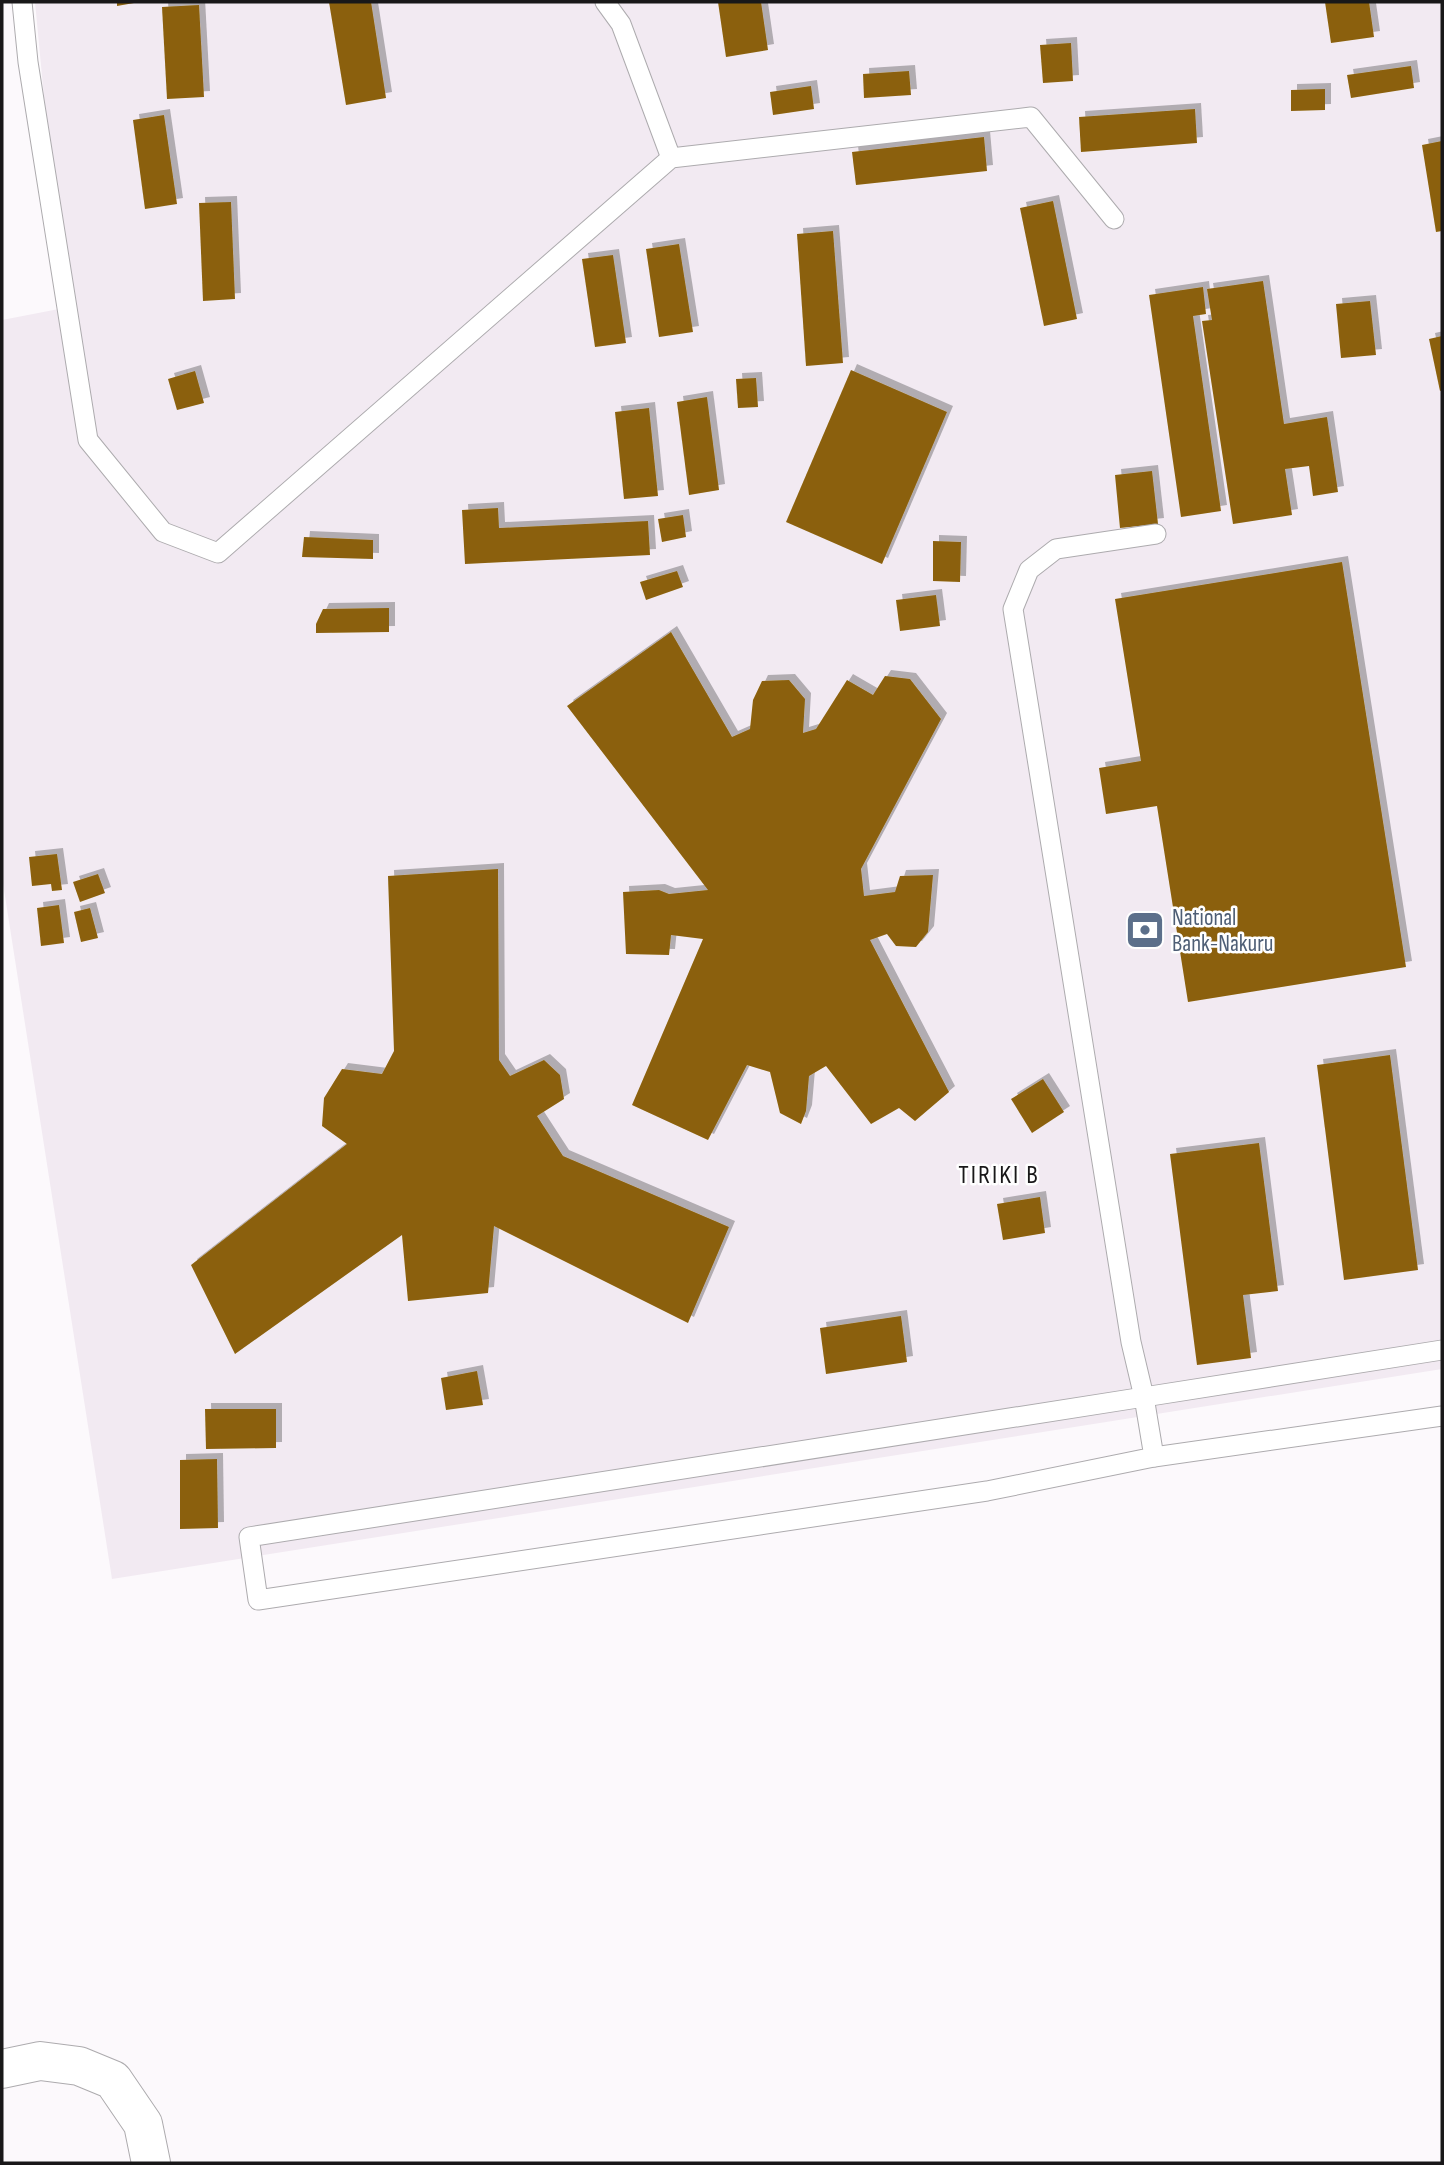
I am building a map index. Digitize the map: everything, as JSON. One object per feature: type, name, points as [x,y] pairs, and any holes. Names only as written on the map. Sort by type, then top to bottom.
[{"type":"street","points":[[2,2069],[40,2062],[79,2066],[113,2080],[143,2124],[150,2163]]},
{"type":"lane","points":[[22,2],[28,62],[88,440],[163,532],[218,553],[671,158],[1031,117],[1114,219]]},
{"type":"lane","points":[[605,2],[621,24],[671,158]]},
{"type":"lane","points":[[1154,1457],[1131,1342],[1013,609],[1029,570],[1056,549],[1156,534]]},
{"type":"lane","points":[[1442,1350],[250,1537],[258,1600],[987,1491],[1154,1457],[1442,1416]]},
{"type":"shaded area","points":[[35,2],[1442,2],[1442,1369],[112,1579],[2,877],[2,320],[64,308]]},
{"type":"building","points":[[117,2],[134,2],[134,3],[117,6]]},
{"type":"building","points":[[329,2],[371,2],[386,98],[346,105]]},
{"type":"building","points":[[718,2],[761,2],[768,50],[726,57]]},
{"type":"building","points":[[1325,2],[1369,2],[1374,37],[1331,43]]},
{"type":"building","points":[[199,5],[204,97],[167,99],[162,7]]},
{"type":"building","points":[[1071,43],[1073,81],[1043,83],[1040,45]]},
{"type":"building","points":[[1411,66],[1414,88],[1351,98],[1347,75]]},
{"type":"building","points":[[909,71],[911,95],[864,98],[863,74]]},
{"type":"building","points":[[811,86],[814,109],[773,115],[770,92]]},
{"type":"building","points":[[1325,89],[1325,110],[1291,111],[1291,90]]},
{"type":"building","points":[[1195,109],[1197,143],[1081,152],[1079,117]]},
{"type":"building","points":[[164,115],[177,204],[145,209],[133,120]]},
{"type":"building","points":[[984,137],[987,171],[856,185],[852,152]]},
{"type":"building","points":[[1442,141],[1442,231],[1436,232],[1422,145]]},
{"type":"building","points":[[1053,201],[1077,319],[1044,326],[1020,208]]},
{"type":"building","points":[[231,202],[235,299],[203,301],[199,203]]},
{"type":"building","points":[[833,231],[843,363],[806,366],[797,234]]},
{"type":"building","points":[[679,244],[693,332],[659,337],[646,249]]},
{"type":"building","points":[[613,255],[626,343],[595,347],[582,259]]},
{"type":"building","points":[[1263,281],[1284,424],[1327,417],[1338,492],[1313,496],[1309,466],[1285,469],[1292,515],[1233,524],[1202,321],[1212,320],[1207,289]]},
{"type":"building","points":[[1203,287],[1206,314],[1193,316],[1221,511],[1181,517],[1149,295]]},
{"type":"building","points":[[1370,301],[1376,355],[1341,358],[1336,304]]},
{"type":"building","points":[[1442,336],[1442,390],[1440,391],[1429,339]]},
{"type":"building","points":[[851,370],[947,412],[882,564],[786,522]]},
{"type":"building","points":[[195,371],[204,403],[177,410],[168,379]]},
{"type":"building","points":[[756,378],[758,407],[738,408],[736,379]]},
{"type":"building","points":[[707,397],[719,490],[689,495],[677,402]]},
{"type":"building","points":[[649,408],[658,496],[624,499],[615,412]]},
{"type":"building","points":[[1152,471],[1158,524],[1120,528],[1115,475]]},
{"type":"building","points":[[498,508],[499,528],[648,521],[650,555],[465,564],[462,510]]},
{"type":"building","points":[[683,515],[686,537],[662,542],[658,519]]},
{"type":"building","points":[[304,537],[373,540],[373,559],[302,557]]},
{"type":"building","points":[[933,541],[961,542],[960,582],[933,581]]},
{"type":"building","points":[[1342,562],[1406,967],[1188,1002],[1157,806],[1106,814],[1099,768],[1141,761],[1115,599]]},
{"type":"building","points":[[677,571],[683,587],[646,600],[640,582]]},
{"type":"building","points":[[936,595],[940,626],[900,631],[896,600]]},
{"type":"building","points":[[389,608],[389,632],[316,633],[316,624],[323,609]]},
{"type":"building","points":[[671,632],[732,737],[750,729],[753,700],[762,681],[789,680],[805,699],[803,733],[816,729],[847,680],[873,695],[885,676],[910,679],[941,719],[861,869],[864,896],[895,892],[900,876],[933,875],[928,932],[916,947],[896,946],[887,934],[870,940],[949,1092],[915,1121],[899,1108],[871,1124],[826,1066],[809,1076],[806,1111],[801,1124],[780,1113],[770,1072],[747,1065],[708,1140],[632,1105],[703,939],[671,935],[669,955],[626,954],[623,892],[659,890],[669,894],[708,890],[567,706]]},
{"type":"building","points":[[57,854],[62,890],[52,891],[51,884],[32,886],[29,857]]},
{"type":"building","points":[[498,869],[499,1060],[510,1076],[544,1060],[560,1075],[564,1099],[537,1116],[563,1156],[729,1227],[688,1323],[494,1226],[488,1293],[408,1301],[402,1235],[235,1354],[191,1265],[347,1144],[322,1126],[324,1098],[342,1069],[382,1074],[394,1051],[388,876]]},
{"type":"building","points":[[98,874],[105,893],[80,902],[73,882]]},
{"type":"building","points":[[59,905],[64,943],[41,946],[37,908]]},
{"type":"building","points":[[90,908],[98,938],[81,942],[74,912]]},
{"type":"building","points":[[1390,1055],[1418,1270],[1344,1280],[1317,1065]]},
{"type":"building","points":[[1043,1079],[1064,1112],[1032,1133],[1011,1099]]},
{"type":"building","points":[[1259,1143],[1278,1291],[1243,1295],[1251,1358],[1197,1365],[1170,1154]]},
{"type":"building","points":[[1040,1197],[1045,1233],[1003,1240],[997,1204]]},
{"type":"building","points":[[901,1316],[907,1362],[826,1374],[820,1328]]},
{"type":"building","points":[[477,1371],[483,1405],[446,1410],[441,1378]]},
{"type":"building","points":[[205,1409],[276,1409],[276,1448],[206,1449]]},
{"type":"building","points":[[217,1459],[218,1528],[180,1529],[180,1460]]},
{"type":"place","name":"National Bank-Nakuru","points":[[1145,930]]},
{"type":"district","name":"TIRIKI B","points":[[999,1174]]}]
